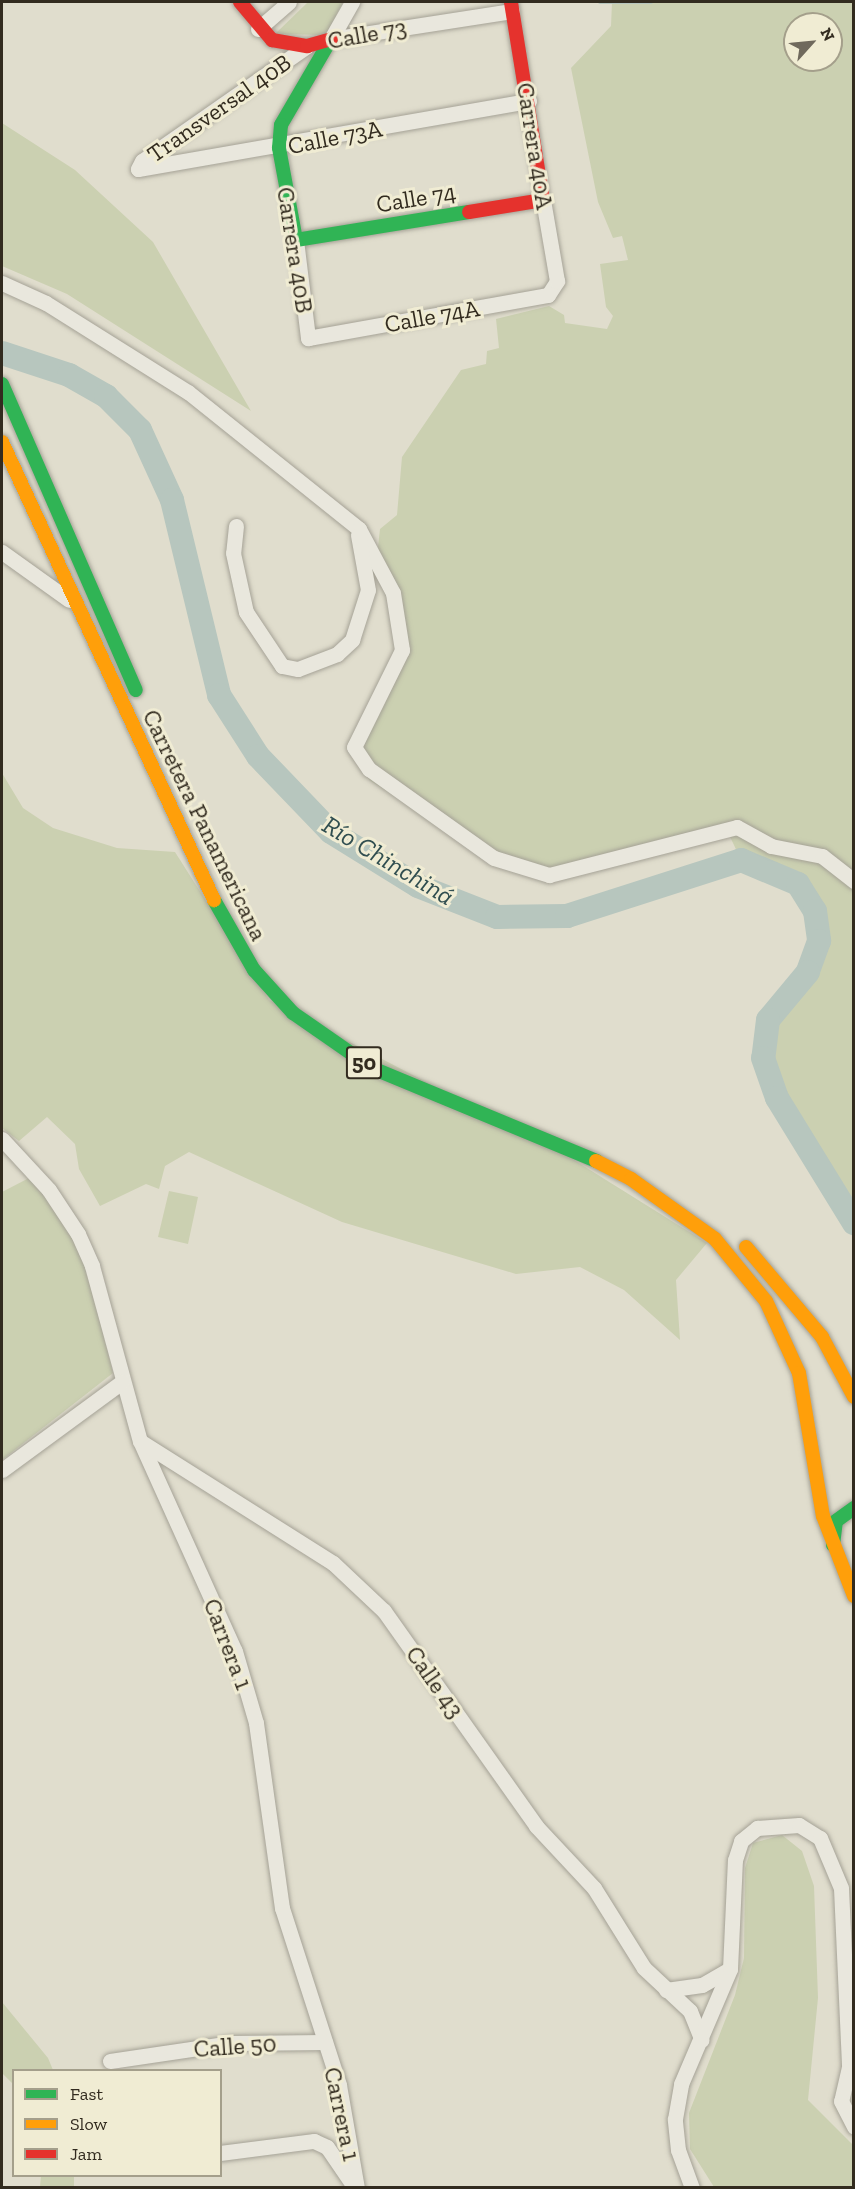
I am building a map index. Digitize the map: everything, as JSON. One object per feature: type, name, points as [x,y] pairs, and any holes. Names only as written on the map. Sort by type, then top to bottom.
[{"type":"main road","name":"Calle 73","points":[[240,2],[258,29],[272,40],[307,46],[331,39]]},
{"type":"main road","name":"Carrera 40A","points":[[512,6],[529,100],[543,200]]},
{"type":"main road","name":"Carrera 40B","points":[[296,240],[279,148],[281,125],[331,39]]},
{"type":"main road","name":"Calle 74","points":[[296,240],[543,200]]},
{"type":"main road","name":"Carretera Panamericana","points":[[2,384],[142,705]]},
{"type":"main road","name":"Carretera Panamericana","points":[[2,442],[234,941],[281,1000],[372,1068],[631,1179],[715,1239],[746,1272],[780,1327],[799,1373],[809,1410],[818,1494],[833,1545],[854,1596]]},
{"type":"main road","name":"Carretera Panamericana","points":[[152,727],[249,933],[304,1000],[397,1063],[575,1137],[674,1189]]},
{"type":"main road","points":[[700,1209],[787,1291],[822,1337],[854,1397]]},
{"type":"main road","points":[[833,1545],[836,1521],[854,1508]]},
{"type":"street","points":[[258,29],[289,2]]},
{"type":"street","name":"Carrera 40B","points":[[331,39],[352,2]]},
{"type":"street","name":"Calle 73","points":[[331,39],[512,6]]},
{"type":"street","name":"Transversal 40B","points":[[141,172],[142,161],[307,46]]},
{"type":"street","name":"Calle 73A","points":[[141,172],[529,100]]},
{"type":"street","name":"Carrera 40A","points":[[543,200],[554,290]]},
{"type":"street","name":"Carrera 40B","points":[[296,240],[308,338]]},
{"type":"street","points":[[2,283],[46,303],[188,392],[359,529],[393,593],[402,650],[354,747],[369,769],[494,858],[549,875],[737,827],[771,846],[822,856],[854,881]]},
{"type":"street","name":"Calle 74A","points":[[308,338],[554,290]]},
{"type":"street","points":[[236,526],[233,553],[246,612],[282,666],[298,669],[337,654],[352,640],[368,590],[359,529]]},
{"type":"street","points":[[2,552],[76,605]]},
{"type":"street","name":"Carrera 1","points":[[2,1139],[49,1190],[78,1234],[92,1266],[140,1441],[247,1689],[282,1908],[339,2085],[356,2187]]},
{"type":"street","points":[[2,1470],[122,1382]]},
{"type":"street","name":"Calle 43","points":[[140,1441],[333,1563],[384,1611],[536,1826],[594,1888],[644,1968],[690,2012],[702,2040]]},
{"type":"street","points":[[693,2185],[678,2151],[675,2119],[681,2084],[702,2040],[730,1969],[735,1860],[741,1841],[768,1825],[799,1825],[820,1838],[842,1888],[849,2067],[841,2101],[854,2127]]},
{"type":"street","points":[[666,1990],[702,1985],[730,1969]]},
{"type":"street","name":"Calle 50","points":[[110,2061],[232,2043],[326,2042]]},
{"type":"street","points":[[222,2153],[315,2141],[327,2147],[356,2187]]},
{"type":"green space","points":[[308,2],[343,2],[326,35],[275,34]]},
{"type":"green space","points":[[612,2],[853,2],[853,1223],[777,1098],[763,1058],[768,1020],[808,973],[819,941],[815,911],[798,884],[741,860],[725,826],[566,877],[513,868],[369,780],[358,760],[359,746],[400,668],[402,652],[378,547],[380,529],[397,515],[402,457],[461,370],[486,364],[487,351],[499,348],[496,319],[549,306],[564,315],[565,323],[607,329],[613,316],[606,307],[600,264],[628,260],[622,236],[613,238],[598,202],[571,68],[611,26]]},
{"type":"green space","points":[[2,123],[75,170],[153,242],[251,411],[67,294],[2,266]]},
{"type":"green space","points":[[2,773],[23,808],[53,828],[117,848],[175,852],[269,1000],[566,1155],[707,1243],[676,1280],[680,1340],[624,1290],[580,1267],[516,1274],[342,1222],[189,1152],[165,1166],[159,1189],[146,1184],[100,1206],[79,1169],[75,1144],[47,1117],[19,1141],[2,1128]]},
{"type":"green space","points":[[31,1177],[73,1236],[87,1268],[113,1373],[2,1460],[2,1192]]},
{"type":"green space","points":[[169,1191],[198,1197],[188,1244],[158,1237]]},
{"type":"green space","points":[[782,1835],[802,1851],[814,1886],[818,1998],[808,2100],[853,2145],[853,2187],[714,2187],[690,2149],[689,2113],[735,1995],[744,1958],[745,1868],[753,1843]]},
{"type":"green space","points":[[2,2002],[48,2058],[53,2069],[12,2069],[12,2083],[2,2073]]},
{"type":"green space","points":[[41,2177],[74,2177],[74,2187],[40,2187]]},
{"type":"waterway","points":[[600,2],[651,2]]},
{"type":"waterway","name":"Río Chinchiná","points":[[2,353],[69,375],[106,396],[140,430],[172,500],[219,695],[258,756],[331,832],[418,886],[497,917],[567,916],[741,860],[798,884],[815,911],[819,941],[808,972],[768,1020],[763,1058],[777,1098],[854,1223]]},
{"type":"traffic: fast","points":[[331,39],[281,125],[279,148],[296,240],[469,212]]},
{"type":"traffic: fast","points":[[2,384],[136,690]]},
{"type":"traffic: fast","points":[[214,900],[254,970],[293,1013],[372,1068],[596,1161]]},
{"type":"traffic: fast","points":[[833,1545],[836,1521],[854,1508]]},
{"type":"traffic: slow","points":[[2,442],[214,900]]},
{"type":"traffic: slow","points":[[596,1161],[631,1179],[715,1239],[766,1301],[799,1373],[823,1516],[854,1596]]},
{"type":"traffic: slow","points":[[746,1247],[822,1337],[854,1397]]},
{"type":"traffic: jam","points":[[240,2],[272,40],[307,46],[331,39]]},
{"type":"traffic: jam","points":[[469,212],[543,200],[511,2]]}]
